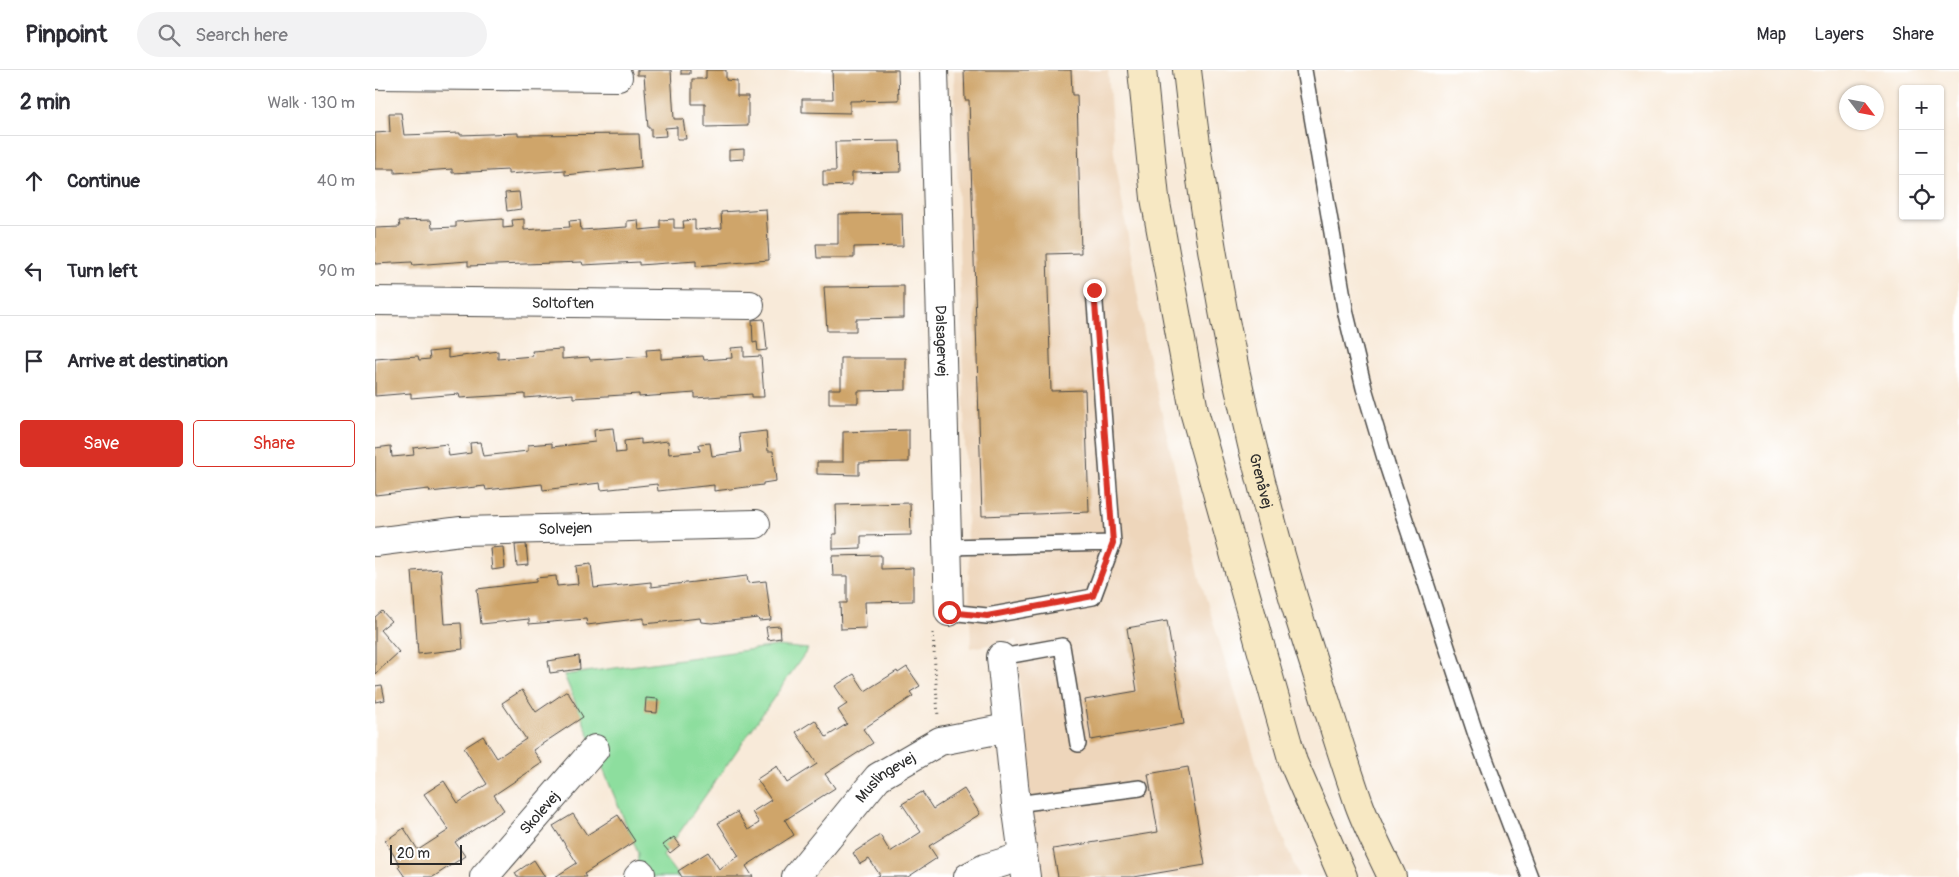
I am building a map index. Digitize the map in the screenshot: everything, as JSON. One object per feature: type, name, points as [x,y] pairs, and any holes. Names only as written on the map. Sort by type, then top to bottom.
[{"type":"main road","points":[[1142,70],[1155,198],[1194,411],[1293,762],[1343,877]]},
{"type":"main road","name":"Grenåvej","points":[[1187,70],[1198,172],[1211,250],[1221,307],[1251,443],[1286,578],[1357,796],[1392,877]]},
{"type":"street","name":"Dalsagervej","points":[[934,70],[949,612]]},
{"type":"street","points":[[375,75],[618,76]]},
{"type":"street","name":"Soltoften","points":[[375,301],[750,306]]},
{"type":"street","name":"Solvejen","points":[[375,542],[461,531],[757,524]]},
{"type":"street","points":[[968,877],[985,868],[1024,867],[1015,804],[1001,658]]},
{"type":"street","name":"Muslingevej","points":[[796,877],[878,777],[939,741],[1007,728]]},
{"type":"street","name":"Skolevej","points":[[484,877],[595,749]]},
{"type":"lane","points":[[1304,70],[1346,314],[1364,388],[1389,474],[1467,708],[1529,877]]},
{"type":"lane","points":[[949,612],[987,616],[1093,596],[1113,543],[1094,290]]},
{"type":"lane","points":[[947,547],[1113,543]]},
{"type":"lane","points":[[1001,658],[1062,646],[1078,744]]},
{"type":"lane","points":[[1015,804],[1140,788]]},
{"type":"path","points":[[939,741],[933,622],[949,612]]},
{"type":"shaded area","points":[[954,70],[1108,70],[1114,153],[1146,345],[1201,582],[1270,806],[1299,877],[1041,877],[1034,839],[1016,640],[971,648]]},
{"type":"green space","points":[[777,646],[808,649],[663,856],[679,877],[637,877],[638,853],[564,675]]},
{"type":"building","points":[[637,70],[671,70],[674,119],[683,119],[686,139],[677,139],[677,127],[665,128],[666,136],[651,137],[651,128],[648,128],[644,75],[637,75]]},
{"type":"building","points":[[681,70],[690,70],[690,74],[681,74]]},
{"type":"building","points":[[706,70],[726,70],[726,80],[737,81],[737,96],[748,96],[748,126],[705,127],[705,104],[692,104],[692,79],[706,79]]},
{"type":"building","points":[[832,70],[898,70],[899,100],[850,101],[850,113],[802,112],[802,99],[833,99]]},
{"type":"building","points":[[964,70],[1071,70],[1072,95],[1077,95],[1081,253],[1047,254],[1051,391],[1085,390],[1089,512],[982,516],[969,100],[965,100]]},
{"type":"building","points":[[389,113],[401,113],[404,135],[460,133],[460,135],[518,133],[518,135],[639,134],[641,167],[565,175],[565,170],[508,174],[508,170],[452,173],[452,169],[395,173],[395,169],[375,169],[375,133],[390,132]]},
{"type":"building","points":[[900,141],[901,172],[852,173],[852,185],[823,186],[823,171],[836,171],[835,142]]},
{"type":"building","points":[[744,149],[744,159],[729,160],[729,150]]},
{"type":"building","points":[[519,192],[521,209],[507,211],[505,193]]},
{"type":"building","points":[[766,209],[769,260],[696,266],[696,261],[639,265],[639,262],[583,265],[582,262],[468,266],[468,261],[413,265],[412,262],[375,264],[375,228],[400,227],[399,221],[431,220],[432,228],[456,227],[456,222],[503,219],[503,228],[513,227],[512,220],[524,219],[524,230],[570,227],[569,221],[580,220],[581,230],[627,227],[627,221],[638,220],[639,230],[660,228],[660,220],[674,219],[674,228],[684,228],[683,221],[695,220],[695,230],[722,228],[721,212]]},
{"type":"building","points":[[902,213],[903,246],[854,247],[854,258],[817,258],[816,244],[838,244],[838,214]]},
{"type":"building","points":[[904,286],[904,318],[856,319],[856,331],[827,331],[824,287]]},
{"type":"building","points":[[764,319],[767,350],[758,351],[757,342],[753,343],[752,320]]},
{"type":"building","points":[[744,347],[744,357],[761,356],[764,397],[752,397],[752,394],[695,398],[695,393],[639,397],[639,394],[573,398],[573,394],[525,398],[525,394],[460,398],[459,394],[411,398],[411,393],[375,396],[375,359],[418,356],[419,360],[430,359],[429,352],[448,350],[448,358],[498,351],[498,359],[533,356],[532,351],[562,349],[562,359],[589,357],[590,360],[647,356],[646,350],[661,349],[661,359],[703,356],[704,360],[732,358],[731,348]]},
{"type":"building","points":[[841,358],[906,358],[906,390],[858,391],[858,403],[829,403],[829,389],[841,389]]},
{"type":"building","points":[[613,428],[616,453],[625,452],[624,441],[641,439],[641,444],[668,441],[669,454],[700,451],[699,444],[710,443],[712,456],[741,452],[739,434],[766,431],[768,451],[773,451],[776,481],[763,483],[763,485],[714,491],[714,485],[658,491],[657,484],[601,490],[600,483],[543,490],[542,484],[486,490],[485,486],[430,492],[429,489],[375,495],[375,448],[391,446],[392,457],[414,455],[413,448],[447,444],[449,456],[471,453],[470,443],[480,442],[483,456],[528,451],[528,445],[552,443],[552,447],[595,442],[594,430]]},
{"type":"building","points":[[909,430],[909,462],[859,463],[859,475],[817,474],[817,462],[843,462],[843,432]]},
{"type":"building","points":[[910,503],[911,535],[861,536],[861,548],[833,549],[833,534],[837,534],[836,505]]},
{"type":"building","points":[[526,544],[528,565],[517,566],[515,545]]},
{"type":"building","points":[[503,547],[505,568],[492,570],[490,548]]},
{"type":"building","points":[[881,555],[881,569],[913,568],[913,601],[865,602],[866,628],[841,629],[840,603],[847,603],[847,576],[833,576],[832,556]]},
{"type":"building","points":[[591,564],[594,588],[651,582],[651,587],[747,576],[748,583],[766,581],[771,620],[759,621],[758,618],[712,623],[701,622],[700,618],[644,624],[644,618],[587,625],[586,619],[529,624],[529,619],[481,624],[477,589],[536,582],[536,578],[556,576],[557,586],[578,584],[576,566]]},
{"type":"building","points":[[441,569],[445,624],[461,623],[463,649],[418,654],[412,571]]},
{"type":"building","points":[[382,611],[391,621],[380,630],[399,652],[375,674],[375,617]]},
{"type":"building","points":[[1167,621],[1184,724],[1091,740],[1085,700],[1137,691],[1127,628]]},
{"type":"building","points":[[780,626],[781,638],[768,640],[766,627]]},
{"type":"building","points":[[579,656],[580,669],[550,673],[548,661]]},
{"type":"building","points":[[907,667],[920,686],[910,692],[913,696],[863,729],[873,743],[825,774],[835,788],[785,820],[794,835],[746,866],[753,877],[682,877],[678,871],[708,852],[719,869],[739,856],[718,823],[737,812],[748,830],[759,823],[752,812],[771,800],[757,779],[777,766],[787,783],[817,764],[796,732],[815,720],[826,737],[847,724],[838,710],[847,704],[835,686],[854,674],[865,691]]},
{"type":"building","points":[[382,685],[385,700],[375,702],[375,686]]},
{"type":"building","points":[[522,690],[536,712],[567,691],[583,717],[533,750],[542,763],[494,795],[504,810],[455,842],[465,856],[433,877],[405,877],[385,841],[404,828],[418,850],[449,830],[424,794],[444,781],[458,803],[487,784],[464,748],[483,736],[497,758],[526,739],[502,703]]},
{"type":"building","points":[[646,698],[658,699],[657,713],[645,712]]},
{"type":"building","points":[[1188,767],[1205,865],[1134,877],[1058,877],[1053,849],[1158,832],[1148,774]]},
{"type":"building","points":[[964,789],[980,814],[929,846],[937,858],[908,877],[876,877],[880,875],[869,859],[860,864],[853,853],[880,835],[890,852],[921,832],[902,804],[922,792],[933,809]]},
{"type":"building","points":[[573,814],[587,835],[618,815],[635,841],[584,874],[586,877],[555,877],[577,863],[553,826]]},
{"type":"building","points":[[674,837],[680,845],[670,853],[663,845]]},
{"type":"building","points":[[534,860],[545,877],[517,877],[515,873]]},
{"type":"route","points":[[949,612],[987,616],[1093,596],[1113,543],[1094,290]]}]
